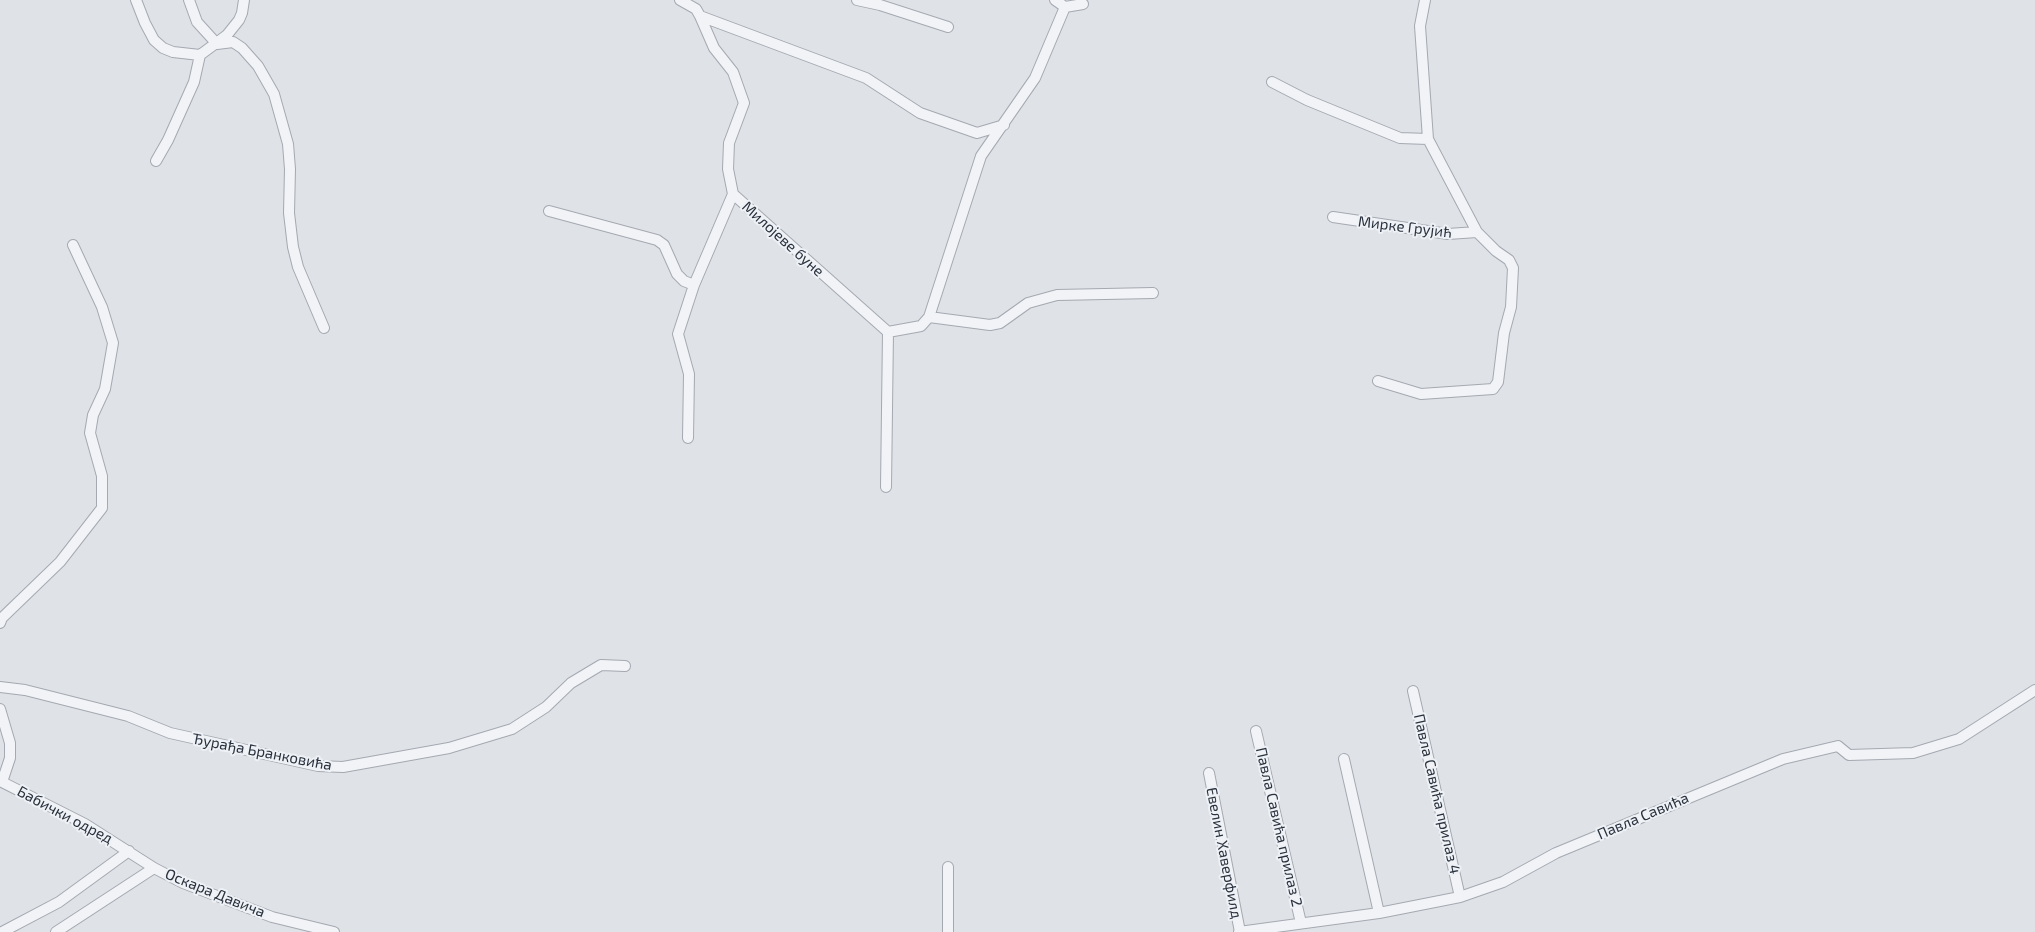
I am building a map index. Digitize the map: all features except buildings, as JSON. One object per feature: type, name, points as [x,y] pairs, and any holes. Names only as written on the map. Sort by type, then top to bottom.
[{"type":"street","points":[[136,0],[154,40],[163,48],[173,52],[200,55],[217,44],[239,20],[244,0]]},
{"type":"street","points":[[189,0],[197,22],[217,44]]},
{"type":"street","name":"Милојеве буне","points":[[680,0],[696,9],[714,48],[733,72],[744,103],[729,143],[728,168],[733,194],[888,332]]},
{"type":"street","points":[[857,0],[880,5],[948,27]]},
{"type":"street","points":[[1055,0],[1065,7],[1084,4]]},
{"type":"street","points":[[1378,381],[1422,394],[1493,389],[1497,386],[1498,382],[1503,343],[1511,307],[1513,268],[1509,260],[1496,251],[1477,232],[1428,139],[1420,26],[1425,0]]},
{"type":"street","points":[[886,487],[888,332],[921,326],[929,318],[981,156],[1035,78],[1065,7]]},
{"type":"street","name":"Милојеве буне","points":[[700,16],[866,78],[920,113],[977,133],[1004,125]]},
{"type":"street","points":[[217,44],[233,42],[242,48],[258,66],[274,94],[288,144],[290,169],[289,213],[292,247],[298,267],[324,328]]},
{"type":"street","points":[[156,160],[168,140],[194,82],[200,55]]},
{"type":"street","points":[[1272,82],[1307,100],[1400,138],[1428,139]]},
{"type":"street","points":[[688,438],[689,374],[678,334],[694,285],[733,194]]},
{"type":"street","points":[[550,211],[657,240],[664,245],[677,274],[684,281],[694,285]]},
{"type":"street","name":"Мирке Грујић","points":[[1334,217],[1448,234],[1477,232]]},
{"type":"street","points":[[0,623],[2,618],[60,562],[102,508],[102,476],[90,433],[93,415],[105,389],[113,343],[102,307],[73,245]]},
{"type":"street","points":[[929,318],[990,325],[1000,323],[1028,303],[1057,295],[1153,293]]},
{"type":"street","name":"Ђурађа Бранковића","points":[[0,687],[25,690],[128,716],[179,735],[318,766],[343,767],[449,748],[512,729],[546,707],[572,683],[601,664],[624,666]]},
{"type":"street","name":"Павла Савића","points":[[1239,932],[1379,912],[1460,897],[1503,882],[1556,853],[1782,759],[1838,746],[1849,755],[1913,753],[1959,739],[2035,690]]},
{"type":"street","name":"Павла Савића прилаз 4","points":[[1413,691],[1460,897]]},
{"type":"street","points":[[0,709],[10,743],[10,758],[1,781]]},
{"type":"street","name":"Павла Савића прилаз 2","points":[[1256,731],[1301,923]]},
{"type":"street","points":[[1344,759],[1379,912]]},
{"type":"street","name":"Евелин Хаверфилд","points":[[1208,773],[1239,932]]},
{"type":"street","name":"Бабички одред","points":[[1,781],[85,824],[129,851]]},
{"type":"street","points":[[2,932],[59,902],[129,851]]},
{"type":"street","name":"Оскара Давича","points":[[129,851],[154,868],[183,882],[272,917],[334,932]]},
{"type":"street","points":[[948,867],[948,932]]},
{"type":"street","points":[[56,932],[154,868]]}]
